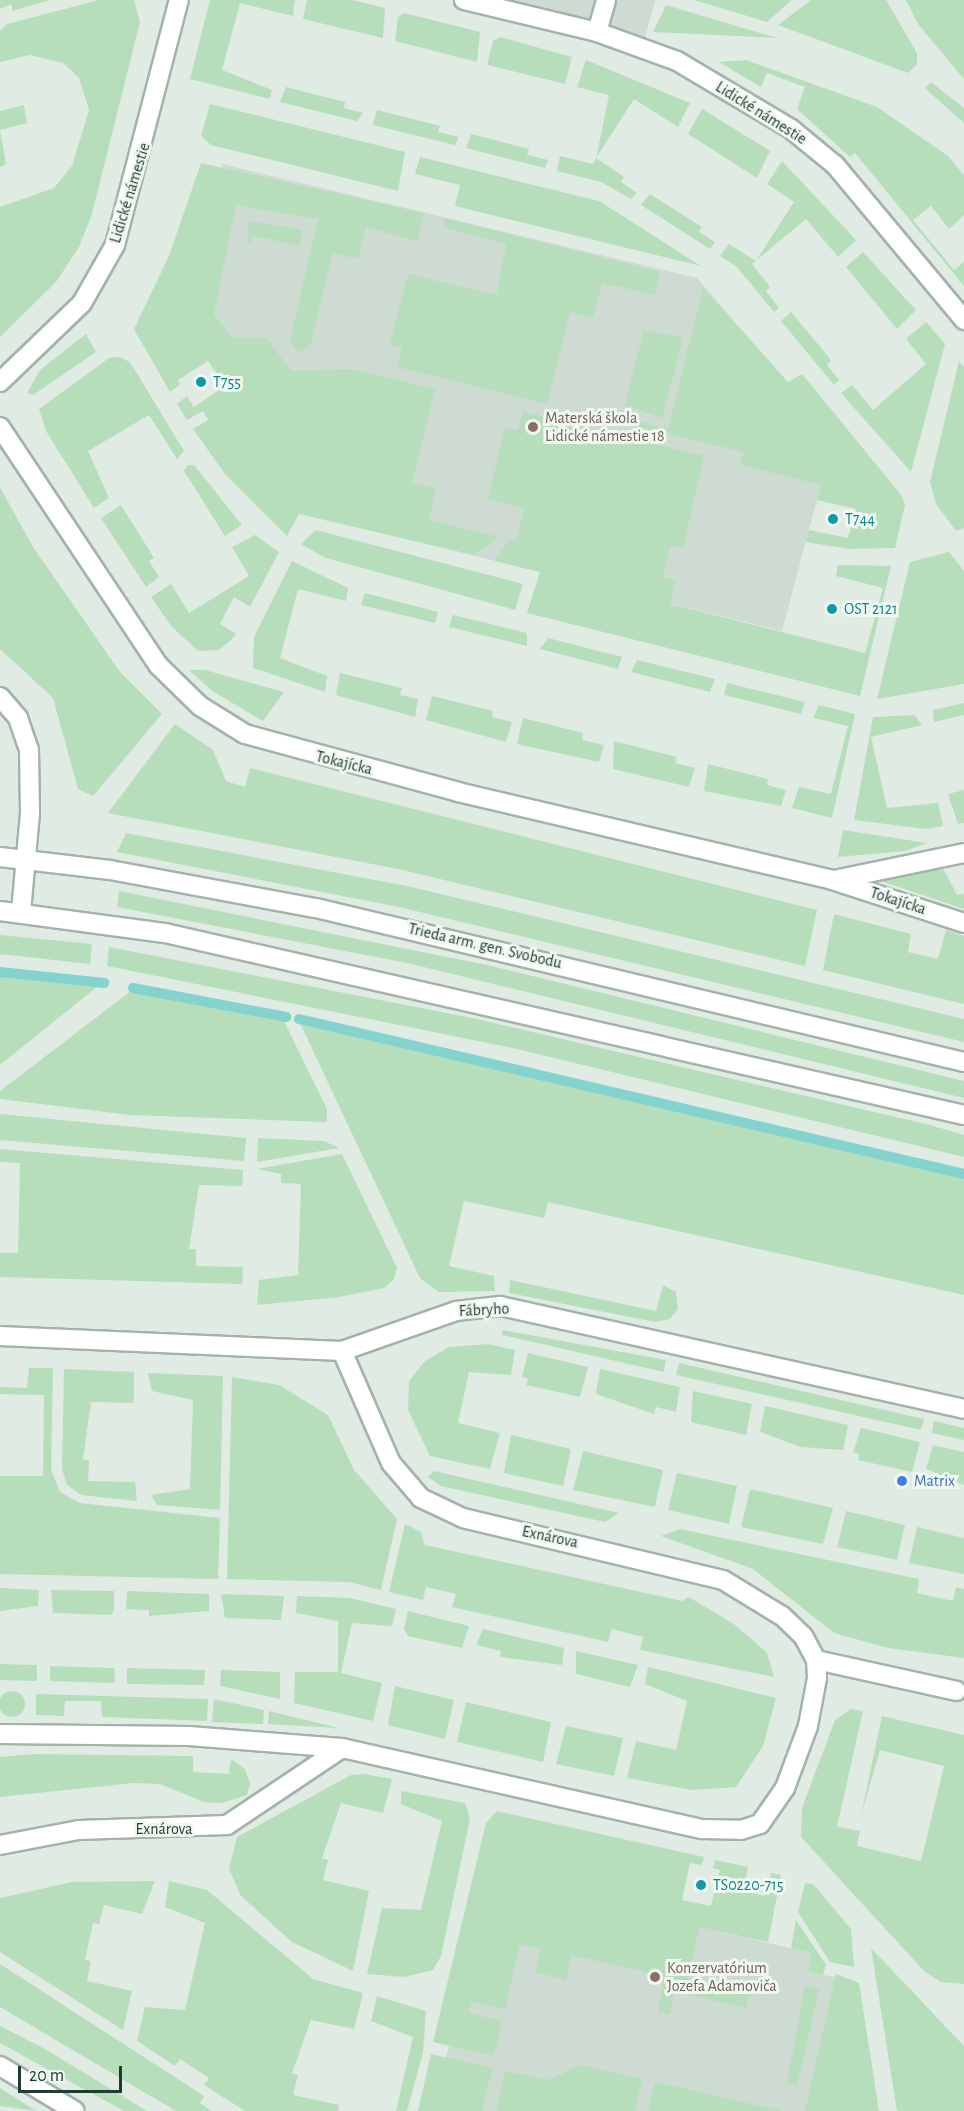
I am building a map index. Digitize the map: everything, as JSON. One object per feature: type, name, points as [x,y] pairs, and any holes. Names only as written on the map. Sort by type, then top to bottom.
[{"type":"street","name":"Lidické námestie","points":[[0,382],[82,303],[115,245],[179,0]]},
{"type":"street","name":"Lidické námestie","points":[[464,0],[597,32],[677,61],[813,146],[964,320]]},
{"type":"street","points":[[597,32],[606,0]]},
{"type":"street","name":"Tokajícka","points":[[0,427],[158,665],[200,706],[245,734],[458,792],[832,880],[964,923]]},
{"type":"street","points":[[0,697],[24,729],[29,750],[27,859],[21,912]]},
{"type":"street","name":"Tokajícka","points":[[832,880],[964,854]]},
{"type":"street","name":"Trieda arm. gen. Svobodu","points":[[0,857],[27,859],[316,908],[964,1062]]},
{"type":"street","points":[[0,911],[21,912],[176,936],[964,1115]]},
{"type":"street","name":"Fábryho","points":[[0,1336],[342,1351],[456,1311],[500,1306],[964,1408]]},
{"type":"street","name":"Exnárova","points":[[342,1351],[392,1463],[421,1498],[463,1518],[723,1580],[782,1616],[803,1636],[816,1660]]},
{"type":"street","points":[[0,1734],[189,1736],[342,1748],[702,1829],[741,1830],[760,1824],[785,1788],[798,1755],[814,1695],[816,1660],[957,1691]]},
{"type":"street","name":"Exnárova","points":[[0,1845],[79,1830],[226,1825],[342,1748]]},
{"type":"street","points":[[0,2066],[75,2111]]},
{"type":"shaded area","points":[[464,0],[655,0],[642,49]]},
{"type":"shaded area","name":"Materská škola Lidické námestie 18","points":[[222,164],[697,278],[788,383],[821,485],[782,631],[398,537],[208,361]]},
{"type":"shaded area","name":"Konzervatórium Jozefa Adamoviča","points":[[494,1847],[653,1916],[811,1953],[823,1975],[851,1979],[834,2111],[434,2111]]},
{"type":"green space","points":[[0,0],[50,0],[12,11],[12,4],[0,9]]},
{"type":"green space","points":[[99,0],[134,0],[140,22],[92,214],[79,247],[56,282],[0,337],[0,207],[54,188],[72,166],[89,110],[79,78],[63,63],[30,55],[0,62],[0,31],[7,24]]},
{"type":"green space","points":[[210,0],[295,0],[293,16],[240,3],[222,70],[272,90],[270,99],[190,79]]},
{"type":"green space","points":[[307,0],[352,0],[385,8],[383,38],[303,19]]},
{"type":"green space","points":[[694,0],[792,0],[767,22]]},
{"type":"green space","points":[[811,0],[886,0],[917,53],[917,64],[908,73],[778,25]]},
{"type":"green space","points":[[906,0],[964,0],[964,79],[918,24]]},
{"type":"green space","points":[[666,5],[777,38],[653,32]]},
{"type":"green space","points":[[404,13],[480,32],[477,62],[395,41],[398,17]]},
{"type":"green space","points":[[500,37],[572,57],[565,84],[487,65],[493,41]]},
{"type":"green space","points":[[586,60],[690,103],[678,127],[634,99],[596,158],[609,95],[577,87]]},
{"type":"green space","points":[[746,60],[877,107],[948,156],[964,175],[964,215],[949,229],[931,206],[913,220],[954,270],[964,262],[964,286],[855,153],[850,157],[797,109],[805,87],[767,73],[761,87],[719,62]]},
{"type":"green space","points":[[931,82],[964,108],[964,123],[925,88]]},
{"type":"green space","points":[[286,87],[345,102],[344,108],[363,113],[357,121],[280,102]]},
{"type":"green space","points":[[210,104],[405,152],[398,191],[211,145],[201,136]]},
{"type":"green space","points":[[24,105],[27,123],[0,130],[0,111]]},
{"type":"green space","points":[[702,109],[770,151],[757,178],[688,134]]},
{"type":"green space","points":[[377,110],[440,126],[438,132],[459,137],[455,145],[373,125]]},
{"type":"green space","points":[[0,130],[6,164],[0,167]]},
{"type":"green space","points":[[471,134],[529,149],[527,155],[548,160],[545,168],[466,148]]},
{"type":"green space","points":[[560,156],[593,164],[596,158],[624,177],[621,182],[637,193],[631,199],[601,182],[557,171]]},
{"type":"green space","points":[[420,157],[599,201],[701,266],[455,206],[460,185],[415,174]]},
{"type":"green space","points":[[782,161],[856,240],[838,257],[806,219],[756,260],[794,202],[767,184]]},
{"type":"green space","points":[[201,163],[424,213],[417,241],[366,227],[358,259],[333,253],[310,346],[298,353],[290,341],[318,219],[236,205],[214,315],[232,338],[267,338],[291,371],[351,369],[435,389],[412,483],[436,488],[429,520],[499,537],[474,555],[299,514],[287,536],[225,474],[193,429],[208,420],[203,411],[187,420],[177,404],[187,396],[194,407],[225,386],[208,361],[178,380],[180,385],[170,392],[134,329],[169,256]]},
{"type":"green space","points":[[650,194],[702,227],[699,232],[715,242],[710,249],[641,205]]},
{"type":"green space","points":[[444,218],[660,272],[655,295],[602,283],[593,318],[570,312],[547,404],[397,367],[402,348],[390,345],[408,274],[497,295],[506,244],[445,228]]},
{"type":"green space","points":[[249,221],[302,230],[299,246],[255,236],[247,245]]},
{"type":"green space","points":[[729,244],[756,261],[752,264],[770,287],[766,291],[779,308],[774,312],[737,267],[720,256]]},
{"type":"green space","points":[[863,252],[916,310],[897,329],[846,267]]},
{"type":"green space","points":[[703,288],[788,382],[802,374],[902,496],[905,505],[895,548],[849,549],[806,542],[809,530],[848,538],[856,509],[817,500],[821,485],[741,465],[743,452],[633,425],[634,420],[668,429]]},
{"type":"green space","points":[[791,312],[831,360],[827,365],[839,380],[834,385],[781,321]]},
{"type":"green space","points":[[926,322],[945,344],[911,472],[841,393],[852,385],[873,410],[926,364],[906,339]]},
{"type":"green space","points":[[644,330],[683,338],[662,418],[625,405]]},
{"type":"green space","points":[[86,334],[96,352],[33,395],[27,393],[40,370]]},
{"type":"green space","points":[[119,357],[130,362],[184,451],[177,459],[149,415],[88,451],[109,498],[94,508],[46,431],[39,409],[109,358]]},
{"type":"green space","points":[[959,361],[964,367],[964,528],[956,531],[936,504],[930,482]]},
{"type":"green space","points":[[523,412],[704,456],[683,548],[670,546],[663,577],[675,581],[670,604],[865,653],[883,588],[836,576],[838,565],[891,566],[860,696],[527,613],[540,572],[495,561],[509,540],[516,541],[524,508],[488,499],[505,428],[518,430]]},
{"type":"green space","points":[[188,465],[194,465],[242,525],[225,536],[184,471]]},
{"type":"green space","points":[[0,487],[33,547],[120,672],[162,714],[93,796],[78,789],[53,698],[0,649]]},
{"type":"green space","points":[[121,505],[154,558],[149,561],[159,577],[146,587],[101,518]]},
{"type":"green space","points":[[316,530],[523,584],[515,610],[326,558],[301,544]]},
{"type":"green space","points":[[255,535],[279,552],[250,607],[234,597],[220,624],[236,634],[233,638],[219,650],[198,651],[171,626],[151,597],[171,584],[189,613],[249,576],[232,547]]},
{"type":"green space","points":[[949,552],[964,571],[964,684],[877,699],[910,562]]},
{"type":"green space","points":[[292,561],[348,588],[346,601],[298,589],[280,658],[327,676],[325,692],[253,668],[254,637]]},
{"type":"green space","points":[[365,593],[438,612],[435,623],[361,605]]},
{"type":"green space","points":[[453,615],[527,633],[527,646],[449,627]]},
{"type":"green space","points":[[548,638],[622,657],[618,669],[540,649]]},
{"type":"green space","points":[[637,660],[715,679],[710,692],[631,672]]},
{"type":"green space","points":[[189,670],[205,670],[284,692],[263,721],[212,691]]},
{"type":"green space","points":[[340,673],[402,688],[400,695],[418,699],[415,717],[336,695]]},
{"type":"green space","points":[[727,683],[805,702],[801,714],[724,695]]},
{"type":"green space","points":[[432,696],[493,711],[492,717],[512,722],[506,742],[426,720]]},
{"type":"green space","points":[[964,703],[964,715],[934,722],[933,710]]},
{"type":"green space","points":[[819,705],[855,714],[832,818],[792,808],[799,787],[831,794],[848,726],[813,718]]},
{"type":"green space","points":[[915,715],[922,725],[871,737],[887,808],[938,803],[943,826],[926,829],[854,820],[873,717]]},
{"type":"green space","points":[[523,718],[583,733],[582,740],[604,745],[599,762],[517,744]]},
{"type":"green space","points":[[175,724],[213,750],[226,781],[245,787],[250,768],[817,910],[805,966],[398,869],[108,813]]},
{"type":"green space","points":[[614,741],[677,757],[675,763],[695,768],[689,787],[613,769]]},
{"type":"green space","points":[[708,764],[768,779],[767,785],[786,790],[781,806],[704,791]]},
{"type":"green space","points":[[964,790],[964,823],[958,824],[948,794]]},
{"type":"green space","points":[[843,830],[927,843],[905,851],[838,857]]},
{"type":"green space","points":[[126,833],[407,886],[964,1019],[964,1042],[399,907],[117,852]]},
{"type":"green space","points":[[935,869],[944,870],[957,895],[964,894],[964,909],[881,881]]},
{"type":"green space","points":[[119,891],[487,965],[964,1081],[964,1098],[407,963],[117,907]]},
{"type":"green space","points":[[834,914],[911,934],[908,952],[938,959],[946,930],[964,936],[964,1004],[823,970]]},
{"type":"green space","points":[[0,935],[92,944],[90,964],[0,954]]},
{"type":"green space","points":[[109,947],[477,1019],[930,1125],[964,1135],[964,1157],[513,1048],[107,966]]},
{"type":"green space","points":[[0,975],[52,979],[98,986],[0,1065]]},
{"type":"green space","points":[[131,991],[283,1019],[327,1109],[327,1122],[130,1115],[0,1099],[0,1091]]},
{"type":"green space","points":[[299,1021],[964,1177],[964,1295],[548,1202],[544,1218],[464,1201],[449,1266],[494,1276],[495,1291],[439,1292],[420,1278]]},
{"type":"green space","points":[[0,1114],[246,1138],[244,1161],[0,1140]]},
{"type":"green space","points":[[258,1138],[324,1141],[339,1148],[257,1162]]},
{"type":"green space","points":[[0,1149],[243,1170],[242,1186],[199,1185],[189,1249],[196,1249],[196,1266],[243,1267],[242,1284],[0,1277],[0,1253],[18,1253],[20,1163],[0,1162]]},
{"type":"green space","points":[[342,1154],[397,1268],[394,1279],[384,1288],[339,1297],[257,1305],[259,1280],[298,1275],[301,1184],[281,1183],[281,1174],[257,1169]]},
{"type":"green space","points":[[510,1280],[656,1311],[663,1285],[676,1292],[678,1309],[670,1319],[655,1322],[509,1293]]},
{"type":"green space","points":[[503,1330],[666,1360],[664,1372],[502,1335]]},
{"type":"green space","points":[[488,1344],[515,1350],[511,1375],[469,1372],[458,1423],[500,1433],[490,1469],[430,1456],[408,1410],[409,1381],[425,1361],[449,1347]]},
{"type":"green space","points":[[528,1353],[588,1367],[580,1397],[526,1385],[528,1379],[522,1377]]},
{"type":"green space","points":[[679,1363],[924,1419],[921,1430],[676,1375]]},
{"type":"green space","points":[[29,1368],[53,1368],[51,1470],[60,1492],[80,1503],[220,1518],[218,1579],[0,1574],[0,1476],[43,1476],[44,1395],[0,1394],[0,1387],[27,1388]]},
{"type":"green space","points":[[64,1369],[134,1372],[134,1403],[91,1402],[83,1460],[89,1460],[88,1481],[135,1482],[137,1501],[81,1495],[67,1485],[62,1469]]},
{"type":"green space","points":[[600,1369],[680,1387],[676,1412],[656,1407],[654,1414],[596,1394]]},
{"type":"green space","points":[[148,1373],[223,1376],[220,1510],[157,1505],[151,1495],[190,1489],[193,1400],[152,1391]]},
{"type":"green space","points":[[232,1377],[279,1385],[328,1415],[354,1470],[397,1519],[381,1590],[349,1582],[227,1579]]},
{"type":"green space","points":[[693,1391],[752,1404],[746,1435],[691,1422]]},
{"type":"green space","points":[[765,1406],[848,1425],[843,1450],[801,1447],[760,1432]]},
{"type":"green space","points":[[934,1421],[964,1428],[964,1440],[932,1433]]},
{"type":"green space","points":[[861,1428],[920,1442],[912,1472],[858,1460],[859,1454],[853,1453]]},
{"type":"green space","points":[[511,1435],[571,1449],[563,1486],[504,1473]]},
{"type":"green space","points":[[933,1445],[964,1452],[964,1485],[926,1469]]},
{"type":"green space","points":[[583,1451],[663,1470],[655,1507],[573,1490]]},
{"type":"green space","points":[[434,1471],[619,1513],[605,1522],[441,1486],[428,1477]]},
{"type":"green space","points":[[677,1473],[737,1486],[729,1524],[668,1510]]},
{"type":"green space","points":[[750,1489],[833,1508],[823,1544],[741,1527]]},
{"type":"green space","points":[[846,1511],[905,1525],[897,1560],[837,1547]]},
{"type":"green space","points":[[405,1524],[421,1532],[425,1545],[682,1601],[689,1597],[734,1624],[767,1653],[774,1677],[640,1650],[643,1637],[612,1629],[608,1642],[452,1607],[456,1594],[426,1587],[423,1600],[389,1592]]},
{"type":"green space","points":[[917,1527],[964,1538],[964,1574],[909,1563]]},
{"type":"green space","points":[[680,1529],[919,1579],[917,1593],[953,1601],[956,1587],[964,1589],[964,1658],[888,1648],[834,1633],[753,1569],[661,1536]]},
{"type":"green space","points":[[0,1588],[39,1590],[38,1606],[0,1611]]},
{"type":"green space","points":[[51,1590],[114,1591],[114,1609],[111,1615],[53,1613]]},
{"type":"green space","points":[[127,1591],[209,1594],[209,1611],[149,1616],[149,1610],[126,1609]]},
{"type":"green space","points":[[221,1594],[284,1596],[281,1620],[225,1618]]},
{"type":"green space","points":[[297,1596],[350,1598],[396,1609],[392,1626],[352,1623],[341,1673],[382,1683],[373,1721],[294,1703],[295,1672],[338,1672],[338,1621],[296,1613]]},
{"type":"green space","points":[[408,1611],[469,1626],[462,1648],[408,1636],[404,1629]]},
{"type":"green space","points":[[483,1629],[564,1648],[562,1665],[500,1657],[501,1651],[476,1645]]},
{"type":"green space","points":[[576,1651],[638,1665],[630,1687],[576,1674]]},
{"type":"green space","points":[[0,1664],[37,1665],[37,1681],[0,1680]]},
{"type":"green space","points":[[50,1666],[114,1668],[115,1683],[50,1681]]},
{"type":"green space","points":[[648,1667],[776,1698],[763,1746],[736,1787],[692,1790],[627,1778],[636,1741],[676,1750],[687,1701],[645,1684]]},
{"type":"green space","points":[[127,1668],[205,1670],[204,1685],[127,1684]]},
{"type":"green space","points":[[221,1670],[280,1672],[280,1699],[220,1686]]},
{"type":"green space","points":[[395,1686],[454,1700],[445,1739],[388,1725]]},
{"type":"green space","points":[[12,1691],[21,1695],[25,1704],[21,1713],[12,1717],[3,1713],[-1,1704],[3,1695]]},
{"type":"green space","points":[[36,1694],[208,1699],[207,1721],[102,1717],[101,1701],[65,1701],[64,1716],[36,1715]]},
{"type":"green space","points":[[214,1699],[264,1710],[263,1724],[212,1722]]},
{"type":"green space","points":[[466,1702],[551,1722],[543,1762],[457,1742]]},
{"type":"green space","points":[[851,1709],[863,1711],[837,1827],[860,1831],[857,1846],[921,1861],[944,1766],[880,1750],[861,1815],[882,1716],[964,1735],[964,1984],[941,1982],[924,1971],[801,1837],[802,1808],[835,1720]]},
{"type":"green space","points":[[269,1711],[339,1728],[268,1724]]},
{"type":"green space","points":[[566,1726],[623,1738],[614,1776],[556,1764]]},
{"type":"green space","points":[[33,1754],[193,1756],[193,1772],[229,1774],[231,1759],[245,1769],[250,1784],[247,1795],[222,1803],[204,1802],[160,1784],[133,1783],[0,1797],[0,1757]]},
{"type":"green space","points":[[364,1774],[392,1779],[383,1813],[341,1803],[322,1858],[328,1860],[323,1880],[369,1891],[353,1971],[292,1942],[241,1896],[229,1869],[237,1837],[351,1775]]},
{"type":"green space","points":[[401,1791],[465,1803],[470,1819],[441,1956],[433,1970],[404,1977],[367,1974],[382,1908],[421,1910],[442,1821],[401,1804]]},
{"type":"green space","points":[[497,1811],[704,1857],[702,1865],[690,1863],[682,1900],[711,1906],[720,1870],[713,1868],[715,1860],[748,1867],[743,1891],[765,1896],[771,1873],[781,1875],[768,1942],[699,1927],[688,1980],[750,1993],[746,2008],[674,1991],[670,2015],[658,2012],[664,1976],[571,1955],[566,1980],[535,1972],[541,1949],[520,1944],[505,2009],[471,2002],[469,2013],[502,2021],[494,2056],[433,2042],[486,1823]]},
{"type":"green space","points":[[155,1881],[142,1914],[104,1905],[99,1924],[93,1923],[85,1960],[91,1961],[87,1981],[132,1991],[123,2030],[0,1952],[0,1898],[72,1882]]},
{"type":"green space","points":[[169,1881],[207,1890],[313,1979],[363,1993],[354,2029],[311,2020],[292,2073],[298,2075],[293,2095],[339,2105],[338,2111],[245,2111],[204,2085],[209,2078],[180,2059],[175,2066],[137,2041],[145,2007],[185,2010],[205,1923],[165,1907]]},
{"type":"green space","points":[[805,1883],[813,1884],[851,1929],[854,1967],[830,1962],[798,1912]]},
{"type":"green space","points":[[796,1920],[826,1965],[823,1975],[809,1972],[811,1953],[791,1948]]},
{"type":"green space","points":[[871,1948],[964,2046],[964,2111],[897,2111]]},
{"type":"green space","points":[[0,1964],[204,2096],[200,2103],[212,2111],[176,2111],[0,2007]]},
{"type":"green space","points":[[836,1974],[859,1983],[879,2111],[805,2111]]},
{"type":"green space","points":[[805,1986],[819,1989],[797,2086],[787,2083]]},
{"type":"green space","points":[[377,1996],[426,2011],[423,2053],[407,2111],[396,2111],[413,2037],[371,2021]]},
{"type":"green space","points":[[0,2026],[45,2049],[147,2111],[124,2111],[0,2043]]},
{"type":"green space","points":[[431,2054],[492,2068],[482,2111],[418,2111]]},
{"type":"green space","points":[[581,2065],[642,2079],[635,2111],[496,2111],[505,2071],[548,2080]]},
{"type":"green space","points":[[655,2082],[783,2111],[648,2111]]},
{"type":"green space","points":[[0,2088],[35,2110],[37,2111],[0,2106]]},
{"type":"waterway","points":[[0,972],[104,983]]},
{"type":"waterway","points":[[133,988],[286,1017]]},
{"type":"waterway","points":[[299,1019],[964,1174]]},
{"type":"place","name":"T755","points":[[201,382]]},
{"type":"place","name":"Materská škola Lidické námestie 18","points":[[533,427]]},
{"type":"place","name":"T744","points":[[833,519]]},
{"type":"place","name":"OST 2121","points":[[832,609]]},
{"type":"place","name":"Matrix","points":[[902,1481]]},
{"type":"place","name":"TS0220-715","points":[[701,1885]]},
{"type":"place","name":"Konzervatórium Jozefa Adamoviča","points":[[655,1977]]}]
